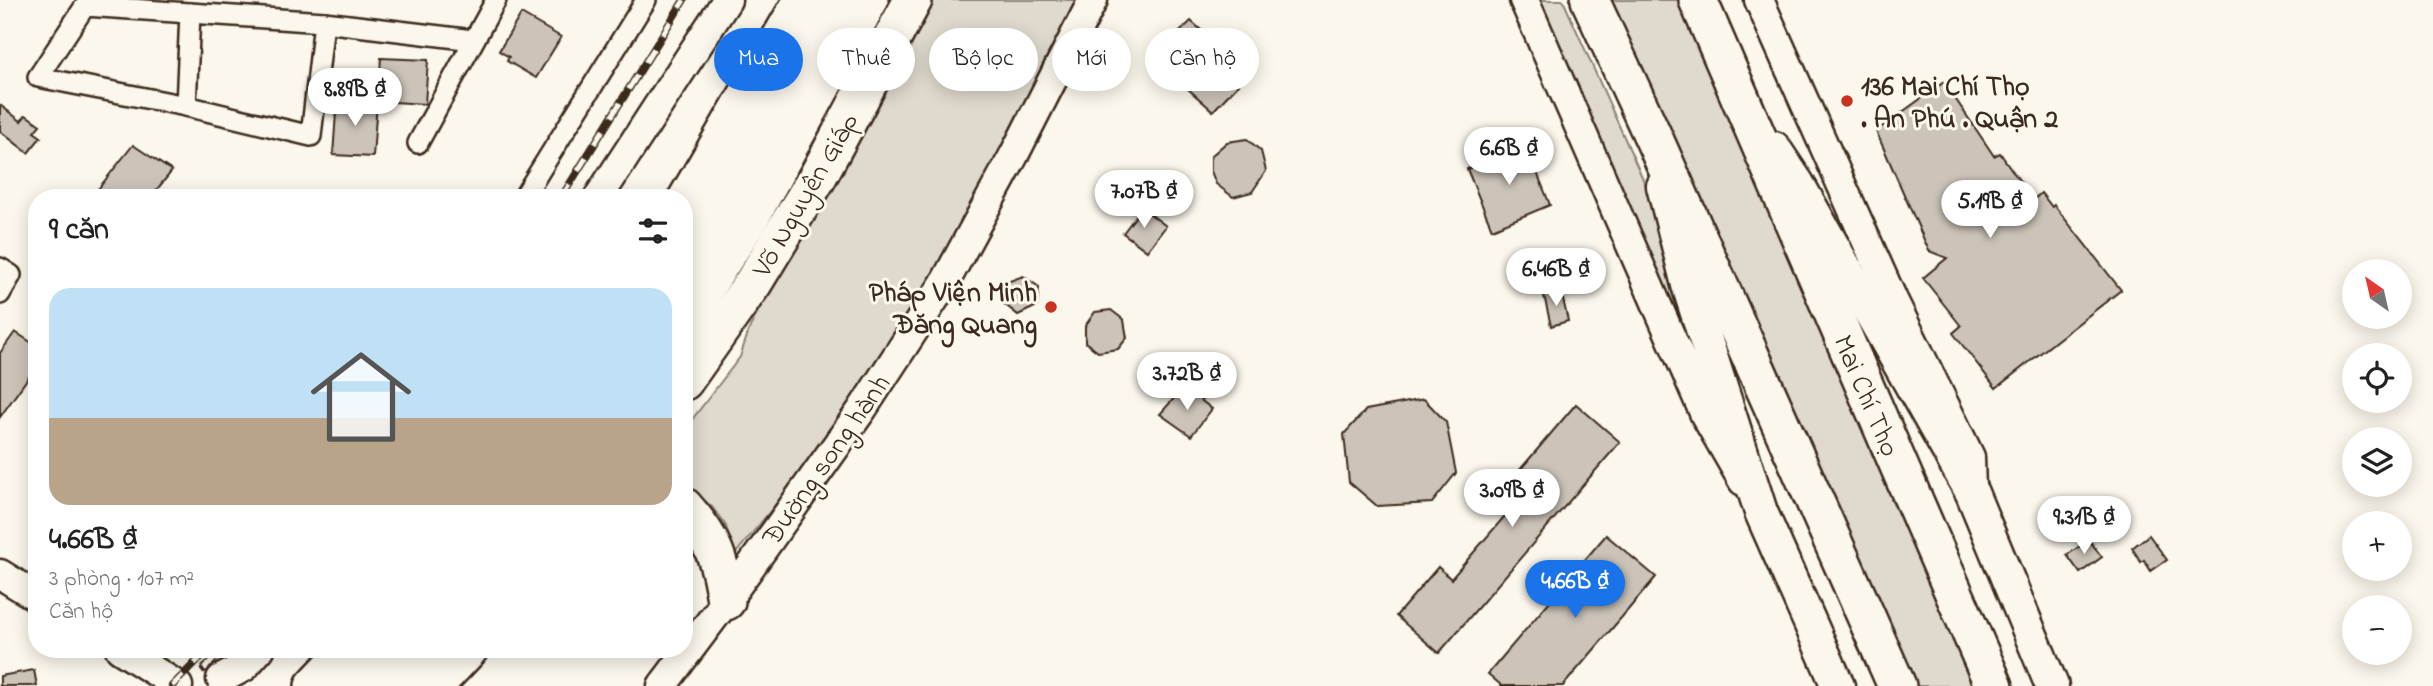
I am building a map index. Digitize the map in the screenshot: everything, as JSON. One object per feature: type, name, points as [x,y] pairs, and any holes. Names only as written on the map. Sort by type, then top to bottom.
[{"type":"highway","points":[[693,189],[803,0]]},
{"type":"highway","points":[[693,242],[768,121],[834,0]]},
{"type":"highway","name":"Võ Nguyên Giáp","points":[[693,306],[748,221],[869,0]]},
{"type":"highway","name":"Võ Nguyên Giáp","points":[[693,368],[753,283],[817,178],[913,0]]},
{"type":"highway","points":[[1590,0],[1897,686]]},
{"type":"highway","name":"Mai Chí Thọ","points":[[1698,0],[1994,686]]},
{"type":"highway","points":[[693,517],[703,528],[720,564],[726,601]]},
{"type":"highway","points":[[331,675],[364,658]]},
{"type":"highway","points":[[394,686],[418,658]]},
{"type":"highway","points":[[434,686],[460,658]]},
{"type":"main road","points":[[586,189],[670,65],[707,0]]},
{"type":"main road","points":[[604,189],[727,0]]},
{"type":"main road","name":"Đường song hành","points":[[693,645],[861,411],[944,284],[1093,0]]},
{"type":"main road","points":[[1524,0],[1705,415],[1761,512]]},
{"type":"main road","points":[[1579,0],[1664,191]]},
{"type":"main road","name":"Mai Chí Thọ","points":[[1742,0],[1801,134],[1810,142],[1820,141]]},
{"type":"main road","name":"Mai Chí Thọ","points":[[1759,0],[1893,300],[1970,457],[1972,494]]},
{"type":"main road","name":"Mai Chí Thọ","points":[[1742,104],[1798,184],[1972,494],[2052,686]]},
{"type":"main road","points":[[1655,141],[1664,191],[1688,285],[1761,512],[1838,686]]},
{"type":"main road","points":[[0,574],[28,591]]},
{"type":"main road","points":[[132,658],[165,683]]},
{"type":"main road","points":[[218,683],[232,658]]},
{"type":"main road","points":[[218,683],[244,667],[252,658]]},
{"type":"main road","name":"Đường song hành","points":[[662,686],[683,658]]},
{"type":"street","points":[[418,143],[496,0]]},
{"type":"street","points":[[529,189],[646,0]]},
{"type":"street","points":[[324,22],[311,136],[186,106],[38,78],[85,6],[324,22],[472,40]]},
{"type":"street","points":[[186,106],[190,13]]},
{"type":"street","points":[[0,294],[6,272]]},
{"type":"shaded area","points":[[933,0],[1081,0],[1066,28],[1052,28],[1052,55],[1038,81],[1038,28],[929,28],[929,91],[1033,91],[929,286],[837,429],[737,552],[732,551],[726,526],[712,507],[693,491],[693,418],[740,357],[750,327],[844,165],[884,91],[915,91],[915,33]]},
{"type":"shaded area","points":[[1529,0],[1563,0],[1667,233],[1714,402]]},
{"type":"shaded area","points":[[1611,0],[1682,0],[1983,686],[1914,686]]},
{"type":"building","points":[[521,14],[561,37],[536,78],[507,61],[509,57],[499,51]]},
{"type":"building","points":[[1191,21],[1199,28],[1184,28]]},
{"type":"building","points":[[381,58],[428,60],[425,104],[378,101]]},
{"type":"building","points":[[1944,82],[1994,156],[2000,153],[2033,200],[2041,193],[2052,207],[2054,205],[2121,290],[1996,388],[1953,333],[1961,326],[1923,278],[1947,258],[1929,251],[1876,131]]},
{"type":"building","points":[[1190,91],[1232,91],[1213,111]]},
{"type":"building","points":[[337,99],[377,102],[373,157],[333,155]]},
{"type":"building","points":[[0,105],[21,121],[26,115],[40,125],[34,132],[41,137],[28,153],[0,131]]},
{"type":"building","points":[[1247,139],[1261,151],[1266,171],[1252,192],[1233,197],[1216,184],[1211,171],[1211,156],[1227,142]]},
{"type":"building","points":[[133,145],[172,171],[157,189],[98,189]]},
{"type":"building","points":[[1526,145],[1550,205],[1492,229],[1467,169]]},
{"type":"building","points":[[1142,208],[1166,226],[1147,251],[1123,233]]},
{"type":"building","points":[[1576,269],[1580,282],[1555,289],[1552,275]]},
{"type":"building","points":[[1023,276],[1039,287],[1037,306],[1018,315],[1003,303],[1007,282]]},
{"type":"building","points":[[1543,291],[1562,295],[1568,321],[1551,326]]},
{"type":"building","points":[[1111,310],[1124,320],[1127,338],[1118,349],[1098,352],[1085,342],[1085,326],[1095,312]]},
{"type":"building","points":[[15,332],[28,340],[28,378],[0,417],[0,353]]},
{"type":"building","points":[[1184,387],[1212,409],[1191,436],[1160,414]]},
{"type":"building","points":[[1424,399],[1446,422],[1456,473],[1432,503],[1377,506],[1349,482],[1344,434],[1366,410]]},
{"type":"building","points":[[1576,404],[1620,442],[1439,653],[1396,616],[1438,567],[1451,579],[1533,483],[1519,471]]},
{"type":"building","points":[[1606,535],[1656,577],[1563,686],[1502,686],[1488,674]]},
{"type":"building","points":[[2149,535],[2167,560],[2151,571],[2132,548]]},
{"type":"building","points":[[2089,540],[2102,557],[2080,573],[2067,555]]},
{"type":"building","points":[[34,670],[37,686],[0,686],[0,676]]},
{"type":"railway","points":[[567,189],[684,0]]},
{"type":"railway","points":[[172,686],[200,658]]},
{"type":"railway","points":[[204,669],[215,658]]},
{"type":"place","name":"136 Mai Chí Thọ . An Phú . Quận 2","points":[[1847,101]]},
{"type":"place","name":"Pháp Viện Minh Đăng Quang","points":[[1051,307]]}]
